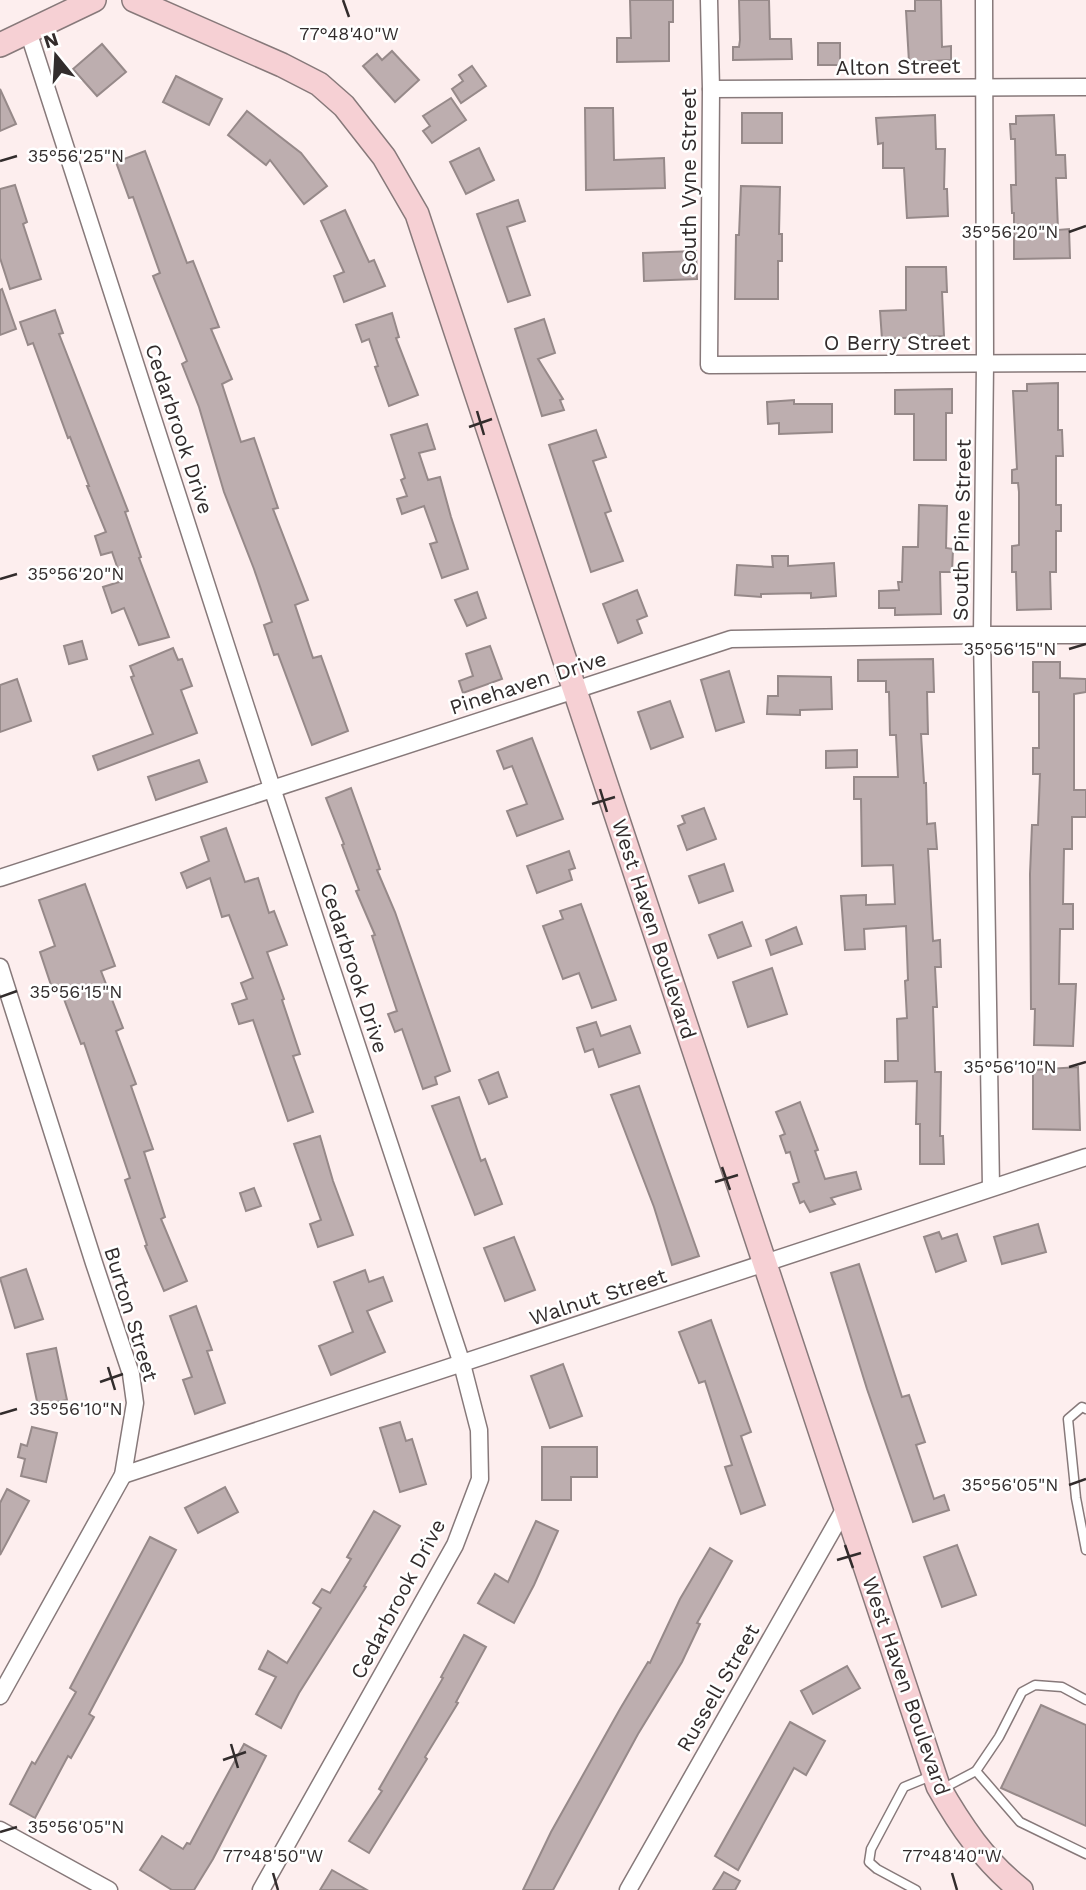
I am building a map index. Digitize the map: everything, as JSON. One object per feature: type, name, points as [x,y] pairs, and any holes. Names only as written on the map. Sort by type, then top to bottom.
[{"type":"street","points":[[0,45],[94,0]]},
{"type":"street","name":"West Haven Boulevard","points":[[134,0],[319,84],[344,106],[384,157],[403,187],[421,227],[937,1782],[966,1834],[1006,1878],[1021,1890]]},
{"type":"street","name":"South Vyne Street","points":[[709,0],[709,365]]},
{"type":"street","name":"South Pine Street","points":[[984,0],[985,363],[982,635],[991,1187]]},
{"type":"street","name":"Cedarbrook Drive","points":[[28,30],[272,788],[462,1364],[479,1430],[480,1479],[455,1545],[261,1890]]},
{"type":"street","name":"Alton Street","points":[[711,89],[1086,87]]},
{"type":"street","name":"O Berry Street","points":[[709,365],[1086,363]]},
{"type":"street","name":"Pinehaven Drive","points":[[0,878],[730,639],[1086,635]]},
{"type":"street","name":"Burton Street","points":[[0,967],[131,1374],[135,1403],[123,1475],[0,1696]]},
{"type":"street","name":"Walnut Street","points":[[123,1475],[1086,1157]]},
{"type":"street","name":"Russell Street","points":[[628,1890],[845,1507]]},
{"type":"street","points":[[0,1830],[109,1890]]},
{"type":"lane","points":[[1086,1409],[1082,1407],[1068,1419],[1076,1498],[1086,1550]]},
{"type":"lane","points":[[916,1890],[877,1870],[869,1862],[871,1849],[904,1787],[937,1782],[976,1771],[999,1737],[1022,1692],[1035,1685],[1062,1687],[1086,1700]]},
{"type":"lane","points":[[976,1771],[1020,1822],[1086,1854]]},
{"type":"building","points":[[630,0],[673,0],[673,22],[669,22],[669,61],[617,62],[617,38],[631,38]]},
{"type":"building","points":[[739,0],[769,0],[770,39],[791,39],[792,59],[733,60],[733,47],[739,47],[740,40]]},
{"type":"building","points":[[915,0],[941,0],[942,47],[951,46],[951,60],[909,62],[906,11],[915,11]]},
{"type":"building","points":[[818,43],[840,43],[840,65],[818,65]]},
{"type":"building","points":[[102,44],[126,72],[97,96],[73,69]]},
{"type":"building","points":[[392,51],[419,80],[395,102],[363,66],[377,54],[382,60]]},
{"type":"building","points":[[472,66],[486,86],[461,103],[452,89],[463,81],[459,75]]},
{"type":"building","points":[[176,76],[222,99],[209,125],[163,102]]},
{"type":"building","points":[[0,89],[16,124],[0,131]]},
{"type":"building","points":[[451,98],[466,120],[432,143],[423,131],[430,126],[423,116]]},
{"type":"building","points":[[585,108],[613,108],[614,160],[664,158],[665,188],[586,190]]},
{"type":"building","points":[[247,111],[301,153],[327,186],[304,204],[270,160],[266,165],[228,135]]},
{"type":"building","points":[[742,113],[782,113],[782,143],[742,143]]},
{"type":"building","points":[[935,115],[936,149],[945,149],[944,189],[947,189],[948,216],[907,218],[904,168],[883,168],[883,143],[878,144],[876,118]]},
{"type":"building","points":[[1054,115],[1056,155],[1065,155],[1066,178],[1056,178],[1058,230],[1069,229],[1070,258],[1014,259],[1011,185],[1016,185],[1015,139],[1011,139],[1010,124],[1016,124],[1016,116]]},
{"type":"building","points":[[479,148],[494,180],[466,194],[450,162]]},
{"type":"building","points":[[145,151],[187,263],[193,261],[219,327],[211,329],[232,379],[222,384],[241,442],[254,438],[278,508],[273,509],[308,600],[295,605],[313,658],[321,656],[348,731],[312,745],[278,654],[274,655],[264,625],[272,622],[224,492],[199,407],[182,364],[187,361],[153,276],[160,273],[133,197],[129,198],[116,162]]},
{"type":"building","points":[[15,185],[27,222],[23,224],[41,279],[10,289],[0,258],[0,189]]},
{"type":"building","points":[[741,186],[780,187],[779,234],[782,234],[782,261],[778,261],[778,299],[735,299],[736,235],[739,235]]},
{"type":"building","points":[[518,200],[525,221],[507,227],[530,295],[508,302],[477,214]]},
{"type":"building","points":[[345,210],[369,262],[374,260],[385,286],[344,302],[334,276],[344,272],[321,221]]},
{"type":"building","points":[[696,251],[697,279],[644,281],[643,253]]},
{"type":"building","points":[[906,267],[946,267],[947,292],[942,292],[944,336],[882,339],[880,311],[906,310]]},
{"type":"building","points":[[2,289],[16,329],[0,335],[0,290]]},
{"type":"building","points":[[55,310],[63,333],[59,334],[128,511],[125,512],[141,557],[139,558],[169,637],[139,645],[124,608],[112,613],[103,587],[122,581],[112,552],[101,555],[95,536],[106,532],[33,343],[28,345],[20,322]]},
{"type":"building","points":[[392,313],[399,337],[396,338],[418,395],[389,406],[375,367],[378,366],[369,339],[362,342],[356,325]]},
{"type":"building","points":[[544,319],[555,353],[538,359],[563,399],[560,400],[564,410],[542,416],[515,329]]},
{"type":"building","points":[[1058,383],[1058,430],[1062,430],[1063,456],[1056,456],[1056,505],[1061,505],[1061,531],[1056,531],[1056,572],[1050,572],[1051,609],[1017,610],[1016,572],[1012,572],[1012,546],[1019,545],[1018,483],[1012,483],[1012,470],[1017,469],[1013,391],[1027,391],[1027,384]]},
{"type":"building","points":[[952,389],[952,413],[946,413],[946,460],[914,460],[914,414],[895,414],[895,390]]},
{"type":"building","points":[[794,400],[794,404],[832,404],[832,432],[779,434],[779,423],[768,424],[767,402]]},
{"type":"building","points":[[427,424],[435,449],[419,453],[428,480],[440,477],[468,569],[442,578],[430,544],[437,542],[424,506],[402,514],[397,499],[407,496],[401,480],[405,478],[391,435]]},
{"type":"building","points":[[596,430],[606,457],[593,461],[611,511],[605,513],[623,561],[591,572],[549,445]]},
{"type":"building","points":[[919,505],[947,506],[946,548],[953,549],[952,572],[940,572],[941,614],[895,615],[895,608],[879,608],[879,591],[899,590],[898,582],[902,582],[903,547],[918,547]]},
{"type":"building","points":[[772,556],[788,556],[788,566],[834,563],[836,596],[811,598],[811,593],[761,594],[761,597],[735,595],[737,565],[773,567]]},
{"type":"building","points":[[637,590],[647,616],[637,620],[642,633],[618,643],[603,604]]},
{"type":"building","points":[[477,592],[486,618],[467,626],[455,600]]},
{"type":"building","points":[[82,641],[87,659],[69,664],[64,646]]},
{"type":"building","points":[[490,646],[502,679],[463,693],[459,681],[473,676],[466,654]]},
{"type":"building","points":[[173,648],[178,660],[182,659],[192,686],[181,690],[197,733],[98,770],[93,756],[153,734],[131,677],[134,676],[130,666]]},
{"type":"building","points":[[933,659],[934,692],[927,692],[928,734],[921,734],[927,824],[935,823],[937,849],[928,849],[933,941],[940,940],[941,967],[935,967],[937,1007],[933,1007],[935,1072],[941,1072],[940,1136],[943,1136],[944,1164],[920,1164],[920,1124],[916,1124],[917,1081],[885,1082],[885,1061],[898,1061],[897,1019],[907,1018],[906,926],[864,929],[865,949],[845,950],[841,896],[866,895],[866,905],[895,904],[893,865],[862,866],[861,799],[854,799],[854,777],[898,777],[896,735],[890,735],[889,692],[886,692],[886,681],[858,681],[858,660]]},
{"type":"building","points":[[1033,662],[1060,662],[1060,678],[1086,679],[1086,692],[1074,694],[1074,790],[1086,790],[1086,817],[1072,817],[1072,849],[1064,849],[1063,904],[1073,904],[1073,929],[1060,929],[1059,984],[1076,984],[1073,1046],[1034,1045],[1035,1009],[1031,1009],[1030,874],[1032,825],[1038,825],[1040,774],[1033,774],[1033,748],[1039,748],[1039,692],[1033,692]]},
{"type":"building","points":[[729,671],[744,722],[716,731],[701,680]]},
{"type":"building","points":[[778,676],[831,677],[832,709],[800,710],[800,715],[767,714],[768,696],[778,696]]},
{"type":"building","points":[[17,679],[31,721],[0,732],[0,685]]},
{"type":"building","points":[[670,701],[683,737],[651,749],[638,712]]},
{"type":"building","points":[[532,738],[563,819],[517,836],[507,811],[527,804],[512,766],[504,769],[497,751]]},
{"type":"building","points":[[857,750],[857,767],[826,768],[826,751]]},
{"type":"building","points":[[199,760],[207,782],[156,800],[148,777]]},
{"type":"building","points":[[351,788],[380,869],[377,870],[395,912],[450,1071],[435,1077],[437,1084],[423,1089],[402,1029],[395,1032],[388,1014],[397,1011],[372,936],[375,935],[356,891],[359,890],[326,798]]},
{"type":"building","points":[[704,808],[716,839],[687,850],[678,826],[685,823],[682,816]]},
{"type":"building","points":[[226,828],[245,882],[258,878],[269,913],[274,911],[287,945],[267,952],[300,1054],[293,1056],[313,1112],[288,1121],[253,1020],[239,1024],[232,1004],[247,999],[241,983],[253,978],[229,915],[222,917],[210,878],[187,888],[181,873],[209,861],[201,837]]},
{"type":"building","points":[[569,851],[575,868],[569,870],[572,880],[537,893],[527,866]]},
{"type":"building","points":[[724,864],[733,891],[699,903],[689,876]]},
{"type":"building","points":[[85,884],[115,966],[101,971],[123,1028],[116,1031],[136,1084],[131,1086],[153,1149],[144,1152],[165,1217],[161,1219],[187,1281],[164,1291],[145,1246],[147,1245],[125,1180],[130,1178],[84,1043],[81,1044],[59,986],[52,988],[40,952],[55,946],[39,900]]},
{"type":"building","points":[[581,904],[616,1000],[592,1008],[579,973],[563,979],[543,926],[563,919],[560,911]]},
{"type":"building","points":[[742,922],[751,946],[718,958],[709,935]]},
{"type":"building","points":[[796,927],[802,944],[771,955],[766,940]]},
{"type":"building","points":[[772,968],[787,1014],[748,1027],[733,982]]},
{"type":"building","points":[[596,1022],[601,1036],[630,1026],[640,1053],[599,1067],[593,1049],[585,1052],[577,1028]]},
{"type":"building","points":[[1078,1067],[1080,1130],[1033,1129],[1033,1070]]},
{"type":"building","points":[[498,1072],[507,1097],[489,1104],[479,1080]]},
{"type":"building","points":[[639,1086],[699,1256],[672,1265],[654,1207],[611,1095]]},
{"type":"building","points":[[459,1097],[481,1161],[485,1159],[502,1204],[475,1215],[432,1106]]},
{"type":"building","points":[[800,1102],[818,1150],[815,1151],[825,1179],[856,1172],[861,1189],[831,1198],[835,1204],[810,1212],[804,1201],[800,1203],[793,1184],[799,1182],[790,1152],[786,1153],[780,1136],[785,1134],[776,1112]]},
{"type":"building","points":[[320,1136],[353,1235],[318,1247],[310,1224],[321,1220],[294,1144]]},
{"type":"building","points":[[254,1188],[261,1206],[246,1211],[240,1193]]},
{"type":"building","points":[[1038,1224],[1046,1252],[1002,1264],[994,1237]]},
{"type":"building","points":[[939,1232],[942,1239],[957,1234],[966,1261],[936,1272],[924,1237]]},
{"type":"building","points":[[514,1237],[535,1290],[505,1301],[484,1248]]},
{"type":"building","points":[[859,1264],[902,1397],[909,1395],[925,1442],[916,1445],[934,1499],[944,1495],[949,1510],[913,1522],[831,1273]]},
{"type":"building","points":[[26,1269],[43,1319],[15,1328],[0,1278]]},
{"type":"building","points":[[365,1270],[369,1282],[383,1277],[392,1301],[367,1311],[385,1352],[331,1375],[319,1346],[353,1332],[334,1282]]},
{"type":"building","points":[[196,1306],[212,1350],[207,1351],[225,1403],[195,1414],[183,1380],[192,1377],[170,1316]]},
{"type":"building","points":[[711,1320],[751,1432],[741,1436],[765,1505],[741,1514],[725,1467],[732,1465],[705,1381],[699,1383],[679,1332]]},
{"type":"building","points":[[56,1348],[67,1400],[38,1406],[27,1354]]},
{"type":"building","points":[[563,1364],[582,1416],[550,1428],[531,1376]]},
{"type":"building","points":[[400,1422],[406,1441],[412,1439],[426,1484],[400,1492],[380,1428]]},
{"type":"building","points":[[32,1427],[57,1433],[46,1482],[21,1476],[25,1459],[18,1457],[21,1444],[27,1446]]},
{"type":"building","points":[[542,1447],[597,1447],[597,1477],[571,1477],[571,1500],[542,1500]]},
{"type":"building","points":[[225,1487],[238,1512],[198,1533],[185,1508]]},
{"type":"building","points":[[7,1489],[29,1501],[0,1555],[0,1503]]},
{"type":"building","points":[[374,1511],[400,1526],[364,1586],[366,1587],[299,1693],[281,1728],[256,1714],[276,1677],[259,1669],[268,1651],[287,1663],[321,1608],[313,1603],[322,1589],[330,1593],[351,1559],[347,1557]]},
{"type":"building","points":[[536,1521],[558,1531],[514,1623],[478,1603],[495,1574],[508,1582]]},
{"type":"building","points":[[150,1537],[176,1550],[89,1714],[94,1717],[71,1758],[68,1756],[35,1818],[10,1804],[32,1762],[35,1764],[76,1692],[70,1688]]},
{"type":"building","points":[[957,1545],[976,1595],[942,1607],[924,1557]]},
{"type":"building","points":[[710,1548],[732,1561],[697,1623],[700,1624],[682,1662],[638,1734],[553,1890],[523,1890],[551,1832],[620,1709],[648,1662],[650,1663],[680,1599]]},
{"type":"building","points":[[464,1635],[486,1647],[456,1702],[458,1703],[425,1757],[427,1759],[369,1853],[349,1841],[382,1791],[379,1789],[443,1678],[441,1677]]},
{"type":"building","points":[[847,1666],[860,1688],[813,1714],[801,1691]]},
{"type":"building","points":[[1041,1705],[1086,1725],[1086,1826],[1001,1788]]},
{"type":"building","points":[[790,1722],[825,1741],[806,1775],[794,1768],[738,1870],[715,1856]]},
{"type":"building","points":[[244,1744],[266,1756],[194,1890],[172,1890],[140,1870],[162,1836],[183,1849],[187,1843],[190,1844]]},
{"type":"building","points":[[332,1870],[367,1890],[320,1890]]},
{"type":"building","points":[[724,1872],[740,1881],[735,1890],[713,1890]]}]
